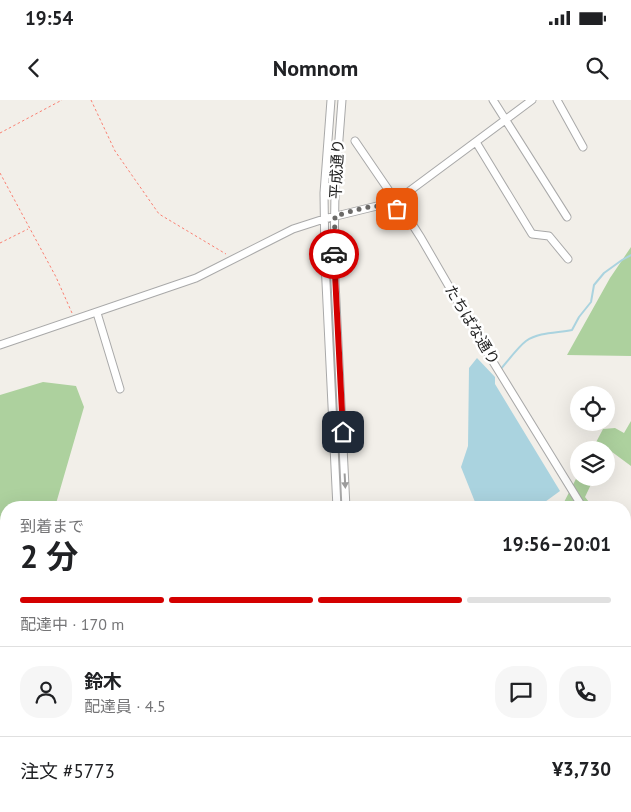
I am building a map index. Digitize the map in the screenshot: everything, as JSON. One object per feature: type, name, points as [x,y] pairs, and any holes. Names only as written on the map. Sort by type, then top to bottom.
[{"type":"street","name":"平成通り","points":[[331,100],[324,193],[324,219],[337,501]]},
{"type":"street","name":"平成通り","points":[[342,100],[334,261],[346,501]]},
{"type":"street","points":[[493,100],[567,216]]},
{"type":"street","points":[[0,345],[188,281],[293,228],[335,216],[394,203],[532,100]]},
{"type":"street","points":[[557,100],[582,148]]},
{"type":"street","name":"たちばな通り","points":[[355,141],[394,203],[406,216],[421,238],[578,501]]},
{"type":"street","points":[[476,142],[532,234],[549,236],[568,259]]},
{"type":"street","points":[[96,313],[120,389]]},
{"type":"path","points":[[0,133],[62,100]]},
{"type":"path","points":[[91,100],[114,151],[159,214],[233,259]]},
{"type":"path","points":[[0,173],[56,277],[75,320]]},
{"type":"path","points":[[0,244],[29,228]]},
{"type":"green space","points":[[631,247],[631,356],[567,355],[610,278]]},
{"type":"green space","points":[[43,382],[76,386],[84,407],[57,501],[0,501],[0,395]]},
{"type":"green space","points":[[631,421],[631,466],[615,454],[615,441],[597,441],[602,431],[615,431],[615,428],[624,433]]},
{"type":"green space","points":[[572,486],[590,486],[585,497],[588,501],[565,501]]},
{"type":"water","points":[[477,358],[495,377],[495,384],[560,491],[546,501],[475,501],[461,467],[468,446],[469,368]]},
{"type":"waterway","points":[[500,370],[520,347],[531,338],[542,334],[572,330],[579,317],[591,302],[594,285],[604,273],[631,255]]},
{"type":"way so far","points":[[334,254],[335,216],[377,206],[391,206],[397,209]]},
{"type":"route","points":[[334,254],[343,432]]}]
